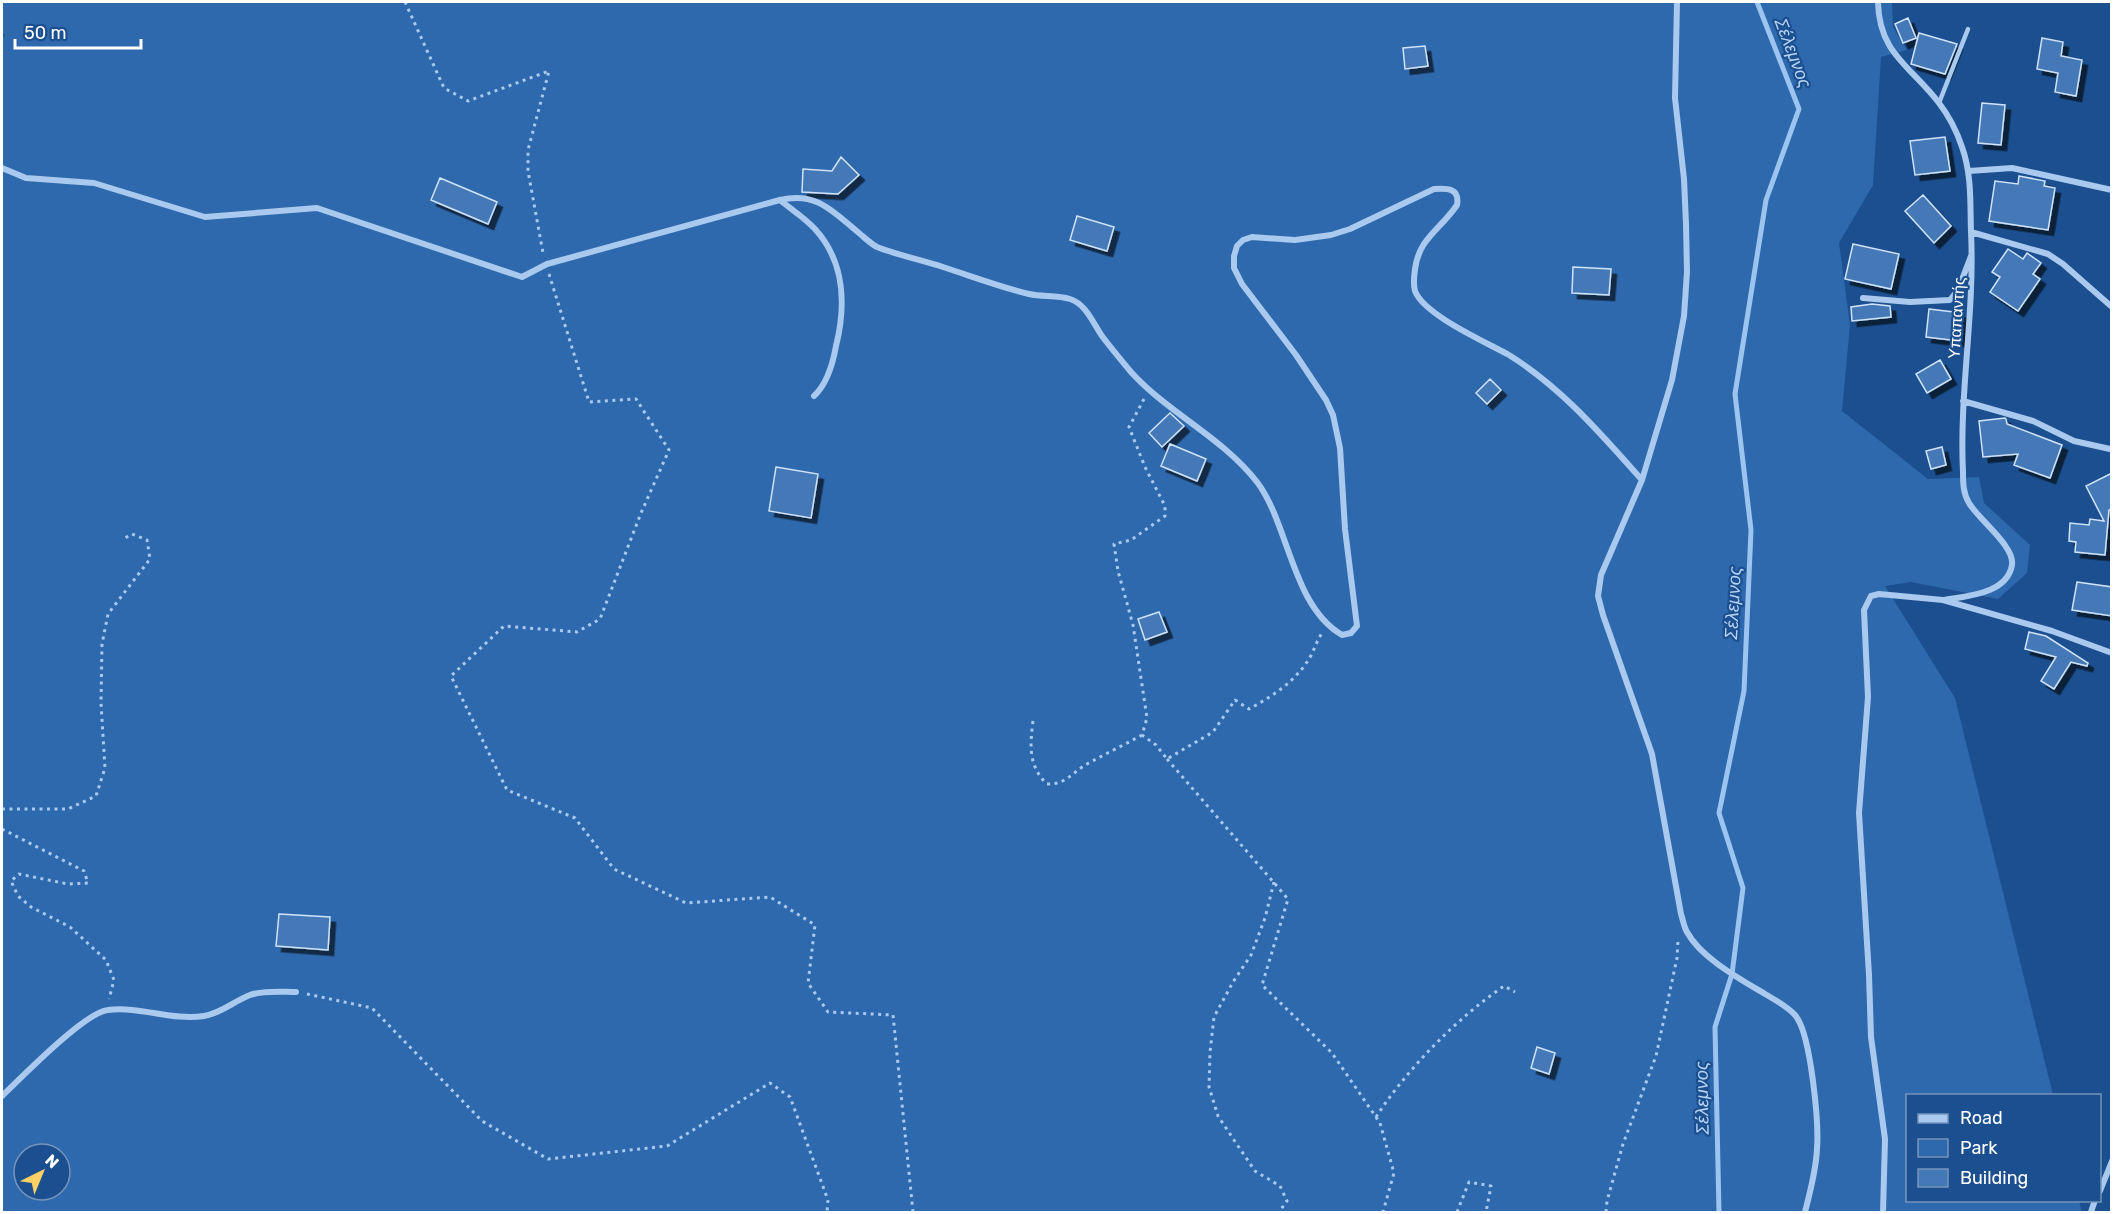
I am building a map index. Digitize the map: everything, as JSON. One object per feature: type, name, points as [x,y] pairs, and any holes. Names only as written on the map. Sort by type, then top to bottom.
[{"type":"street","points":[[1677,2],[1675,98],[1684,180],[1686,224],[1684,316],[1672,380],[1642,480],[1601,575],[1598,596],[1652,753],[1686,931],[1693,941],[1713,959],[1732,974],[1783,1005],[1795,1015],[1801,1025],[1808,1053],[1817,1148],[1805,1212]]},
{"type":"street","name":"Υπαπαντής","points":[[1878,2],[1881,29],[1890,46],[1939,103],[1954,128],[1969,171],[1973,252],[1961,440],[1965,494],[1977,514],[2007,548],[2012,558],[2012,566],[2004,580],[1997,586],[1979,594],[1943,600]]},
{"type":"street","points":[[2,168],[26,178],[94,183],[205,217],[317,208],[522,277],[547,264],[780,200],[802,197],[816,201],[829,208],[876,246],[1031,295],[1070,299],[1086,311],[1103,337],[1148,391],[1193,423],[1251,474],[1268,499],[1305,590],[1328,624],[1342,635],[1351,633],[1357,627],[1345,529],[1340,448],[1333,416],[1326,400],[1296,355],[1242,284],[1234,268],[1234,256],[1237,246],[1243,240],[1252,237],[1295,240],[1331,235],[1350,229],[1434,189],[1447,188],[1454,191],[1458,198],[1457,205],[1424,242],[1413,277],[1415,292],[1435,314],[1542,376],[1578,410],[1642,480]]},
{"type":"street","points":[[1969,171],[2012,168],[2112,190]]},
{"type":"street","points":[[780,200],[817,231],[834,260],[841,284],[840,325],[835,353],[824,383],[814,396]]},
{"type":"street","points":[[1971,232],[2048,254],[2063,264],[2112,307]]},
{"type":"street","points":[[1863,298],[1910,302],[1950,300],[1958,290],[1973,252]]},
{"type":"street","points":[[1963,401],[2026,418],[2074,441],[2110,449]]},
{"type":"street","points":[[1883,1212],[1886,1139],[1871,1037],[1859,813],[1868,697],[1864,610],[1871,597],[1880,594],[1943,600],[2052,631],[2112,652]]},
{"type":"street","points":[[2,1096],[74,1029],[105,1010],[139,1010],[188,1018],[210,1015],[251,994],[296,992]]},
{"type":"street","points":[[2101,1188],[2112,1161]]},
{"type":"lane","points":[[1939,103],[1968,29]]},
{"type":"path","points":[[405,2],[444,88],[468,101],[549,71],[528,150],[528,171],[540,244]]},
{"type":"path","points":[[547,264],[589,402],[636,399],[669,450],[641,513],[600,618],[577,632],[504,626],[451,676],[507,790],[575,818],[614,869],[686,903],[770,897],[814,925],[808,983],[828,1012],[893,1015],[913,1212]]},
{"type":"path","points":[[1033,721],[1030,745],[1033,765],[1038,776],[1047,784],[1054,784],[1073,776],[1084,765],[1142,735],[1148,718],[1132,625],[1113,544],[1131,540],[1165,516],[1165,506],[1145,467],[1130,427],[1148,391]]},
{"type":"path","points":[[2,809],[68,809],[96,796],[105,768],[101,703],[102,644],[108,614],[150,559],[147,540],[132,534],[125,538]]},
{"type":"path","points":[[1167,759],[1213,732],[1235,700],[1249,709],[1275,695],[1308,662],[1315,644],[1328,624]]},
{"type":"path","points":[[1142,735],[1156,745],[1288,899],[1263,985],[1332,1053],[1380,1123],[1394,1173],[1383,1212]]},
{"type":"path","points":[[2,829],[84,871],[88,883],[68,884],[19,874],[11,881],[18,896],[31,907],[70,927],[106,960],[114,980],[105,1010]]},
{"type":"path","points":[[1274,882],[1265,918],[1251,955],[1214,1017],[1209,1087],[1218,1116],[1255,1171],[1280,1186],[1287,1201],[1279,1212]]},
{"type":"path","points":[[1606,1212],[1623,1143],[1656,1056],[1677,958],[1679,936]]},
{"type":"path","points":[[1376,1117],[1386,1101],[1431,1050],[1489,996],[1504,986],[1515,992]]},
{"type":"path","points":[[296,992],[372,1008],[482,1121],[548,1159],[667,1146],[770,1083],[790,1097],[828,1200],[827,1212]]},
{"type":"path","points":[[1457,1212],[1469,1182],[1491,1186],[1486,1212]]},
{"type":"green space","points":[[2,2],[1892,2],[1893,27],[1907,50],[1881,57],[1873,185],[1839,243],[1850,325],[1842,411],[1928,479],[1979,477],[1984,503],[2030,545],[2027,573],[1998,599],[1911,582],[1885,586],[1955,698],[2053,1094],[1906,1094],[1906,1202],[2079,1202],[2082,1212],[2,1212],[2,36],[5,37],[2,30]]},
{"type":"building","points":[[1908,18],[1916,38],[1903,43],[1895,24]]},
{"type":"building","points":[[1919,33],[1957,44],[1945,74],[1911,64]]},
{"type":"building","points":[[2042,38],[2063,42],[2061,56],[2082,60],[2076,96],[2055,92],[2058,73],[2037,69]]},
{"type":"building","points":[[1425,46],[1428,66],[1405,69],[1403,48]]},
{"type":"building","points":[[1982,103],[2005,105],[2001,145],[1978,143]]},
{"type":"building","points":[[1945,137],[1950,171],[1915,175],[1910,141]]},
{"type":"building","points":[[841,157],[859,175],[838,194],[802,192],[803,169],[832,171]]},
{"type":"building","points":[[2019,176],[2045,181],[2044,186],[2055,188],[2048,230],[1989,221],[1995,181],[2018,184]]},
{"type":"building","points":[[440,178],[497,202],[488,224],[431,200]]},
{"type":"building","points":[[1923,195],[1951,226],[1934,243],[1905,211]]},
{"type":"building","points":[[1077,216],[1114,227],[1107,251],[1070,240]]},
{"type":"building","points":[[1853,244],[1899,254],[1891,289],[1845,279]]},
{"type":"building","points":[[2008,249],[2023,259],[2027,253],[2041,263],[2033,274],[2040,279],[2018,311],[1990,292],[2000,277],[1992,272]]},
{"type":"building","points":[[1573,267],[1611,269],[1609,295],[1572,293]]},
{"type":"building","points":[[1872,304],[1890,306],[1891,317],[1852,321],[1851,307]]},
{"type":"building","points":[[1929,309],[1962,313],[1959,341],[1926,337]]},
{"type":"building","points":[[1940,360],[1951,379],[1927,393],[1916,374]]},
{"type":"building","points":[[1490,379],[1501,390],[1487,404],[1476,393]]},
{"type":"building","points":[[1170,413],[1184,426],[1162,447],[1149,433]]},
{"type":"building","points":[[2005,418],[2007,424],[2062,445],[2050,478],[2014,465],[2018,454],[1983,457],[1979,421]]},
{"type":"building","points":[[1170,444],[1206,459],[1197,481],[1161,466]]},
{"type":"building","points":[[1942,447],[1946,465],[1931,469],[1926,451]]},
{"type":"building","points":[[776,467],[818,474],[811,518],[769,511]]},
{"type":"building","points":[[2112,473],[2112,509],[2109,510],[2105,555],[2075,552],[2076,542],[2069,541],[2070,523],[2089,525],[2090,519],[2104,521],[2086,486]]},
{"type":"building","points":[[2077,582],[2112,587],[2112,616],[2072,610]]},
{"type":"building","points":[[1159,612],[1167,632],[1145,640],[1138,619]]},
{"type":"building","points":[[2029,632],[2046,636],[2088,663],[2087,666],[2071,662],[2054,689],[2041,681],[2056,657],[2025,649]]},
{"type":"building","points":[[279,914],[330,917],[328,950],[276,946]]},
{"type":"building","points":[[1537,1047],[1555,1053],[1549,1074],[1531,1068]]},
{"type":"waterway","name":"Σέλεμνος","points":[[1719,1212],[1715,1027],[1732,974],[1743,888],[1719,813],[1744,691],[1751,530],[1735,394],[1766,200],[1799,109],[1757,2]]}]
